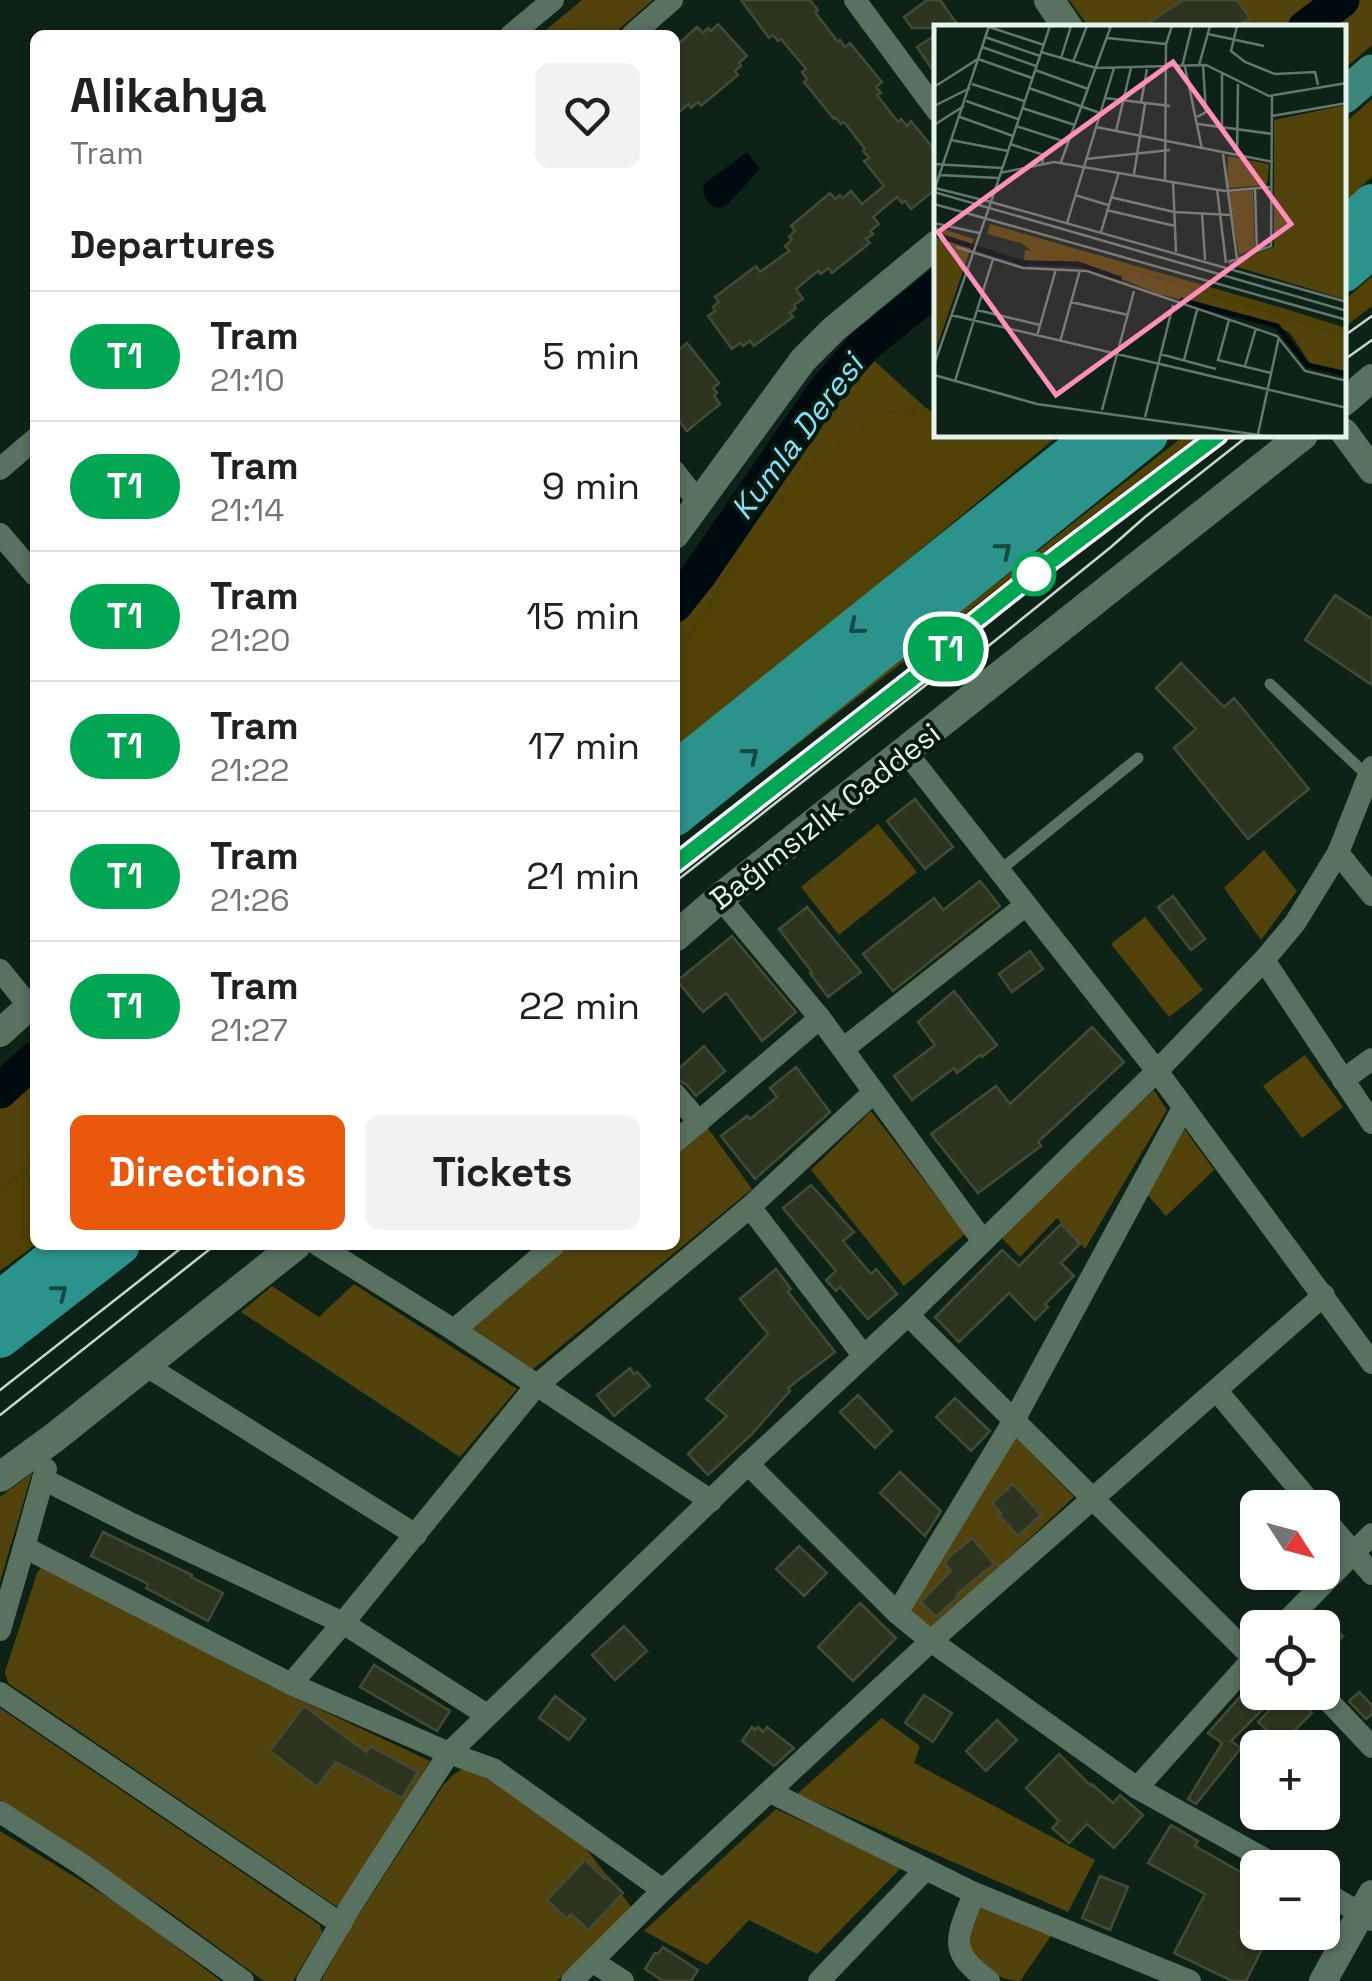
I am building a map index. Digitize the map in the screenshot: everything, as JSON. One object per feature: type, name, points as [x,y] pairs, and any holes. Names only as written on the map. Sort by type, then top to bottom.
[{"type":"highway","points":[[1347,226],[1372,204]]},
{"type":"highway","points":[[1347,269],[1372,248]]},
{"type":"highway","points":[[680,768],[1092,438]]},
{"type":"highway","points":[[680,812],[1144,438]]},
{"type":"highway","points":[[0,1300],[64,1250]]},
{"type":"highway","points":[[0,1338],[114,1250]]},
{"type":"main road","points":[[1050,0],[1066,25]]},
{"type":"main road","points":[[1347,93],[1372,72]]},
{"type":"main road","name":"Bağımsızlık Caddesi","points":[[680,932],[1299,438]]},
{"type":"main road","points":[[0,1477],[290,1250]]},
{"type":"street","points":[[518,30],[553,0]]},
{"type":"street","points":[[638,30],[672,0]]},
{"type":"street","points":[[855,0],[934,107]]},
{"type":"street","points":[[680,529],[804,360],[834,328],[934,246]]},
{"type":"street","points":[[1347,399],[1372,378]]},
{"type":"street","points":[[1347,436],[1372,470]]},
{"type":"street","points":[[0,469],[30,443]]},
{"type":"street","points":[[680,478],[699,503]]},
{"type":"street","points":[[0,534],[30,569]]},
{"type":"street","points":[[906,752],[1158,1072],[1372,1362]]},
{"type":"street","points":[[307,1981],[449,1753],[1158,1072],[1264,960],[1295,924],[1338,853],[1370,772]]},
{"type":"street","points":[[1338,853],[1372,895]]},
{"type":"street","points":[[720,898],[820,1018],[983,1241]]},
{"type":"street","points":[[843,1049],[1026,906]]},
{"type":"street","points":[[1264,960],[1372,1123]]},
{"type":"street","points":[[0,970],[30,1002]]},
{"type":"street","points":[[0,1033],[30,1006]]},
{"type":"street","points":[[680,1138],[820,1018]]},
{"type":"street","points":[[1343,1080],[1372,1059]]},
{"type":"street","points":[[291,1684],[536,1386],[750,1208],[874,1092]]},
{"type":"street","points":[[680,1100],[699,1122]]},
{"type":"street","points":[[898,1613],[1013,1422],[1183,1108]]},
{"type":"street","points":[[750,1208],[863,1356]]},
{"type":"street","points":[[326,1250],[711,1501]]},
{"type":"street","points":[[454,1330],[548,1250]]},
{"type":"street","points":[[572,1981],[931,1641],[1324,1295]]},
{"type":"street","points":[[908,1315],[1013,1422],[1240,1640]]},
{"type":"street","points":[[145,1365],[416,1535]]},
{"type":"street","points":[[1218,1391],[1300,1490]]},
{"type":"street","points":[[0,1630],[55,1436]]},
{"type":"street","points":[[748,1464],[931,1641],[1138,1788],[1249,1850]]},
{"type":"street","points":[[43,1479],[343,1623],[488,1715]]},
{"type":"street","points":[[1298,1610],[1372,1534]]},
{"type":"street","points":[[1340,1537],[1372,1574]]},
{"type":"street","points":[[24,1547],[291,1684],[493,1769],[664,1890]]},
{"type":"street","points":[[1138,1788],[1240,1673]]},
{"type":"street","points":[[0,1693],[340,1924]]},
{"type":"street","points":[[1337,1710],[1372,1747]]},
{"type":"street","points":[[770,1792],[974,1893],[1190,1981]]},
{"type":"street","points":[[0,1812],[82,1864],[243,1981]]},
{"type":"street","points":[[819,1981],[926,1870]]},
{"type":"street","points":[[974,1893],[963,1924],[960,1950],[965,1963],[988,1981]]},
{"type":"street","points":[[1323,1981],[1368,1909],[1340,1898]]},
{"type":"street","points":[[592,1961],[624,1981]]},
{"type":"lane","points":[[1270,684],[1370,772]]},
{"type":"lane","points":[[999,871],[1138,758]]},
{"type":"shaded area","points":[[582,0],[653,0],[618,30],[546,30]]},
{"type":"shaded area","points":[[1069,0],[1372,0],[1372,45],[1347,66],[1347,25],[1088,25]]},
{"type":"shaded area","points":[[1372,99],[1372,177],[1347,199],[1347,121]]},
{"type":"shaded area","points":[[747,152],[760,169],[728,204],[717,208],[709,204],[704,184]]},
{"type":"shaded area","points":[[1372,276],[1372,306],[1347,325],[1347,298]]},
{"type":"shaded area","points":[[872,359],[925,407],[889,412],[738,551],[715,595],[680,645],[680,616],[841,389]]},
{"type":"shaded area","points":[[925,407],[934,413],[934,438],[1055,438],[680,744],[680,645],[715,595],[738,551],[805,466],[889,412]]},
{"type":"shaded area","points":[[1181,438],[1195,438],[680,836],[680,832]]},
{"type":"shaded area","points":[[878,824],[917,872],[839,935],[801,887]]},
{"type":"shaded area","points":[[1264,850],[1297,891],[1261,940],[1224,888]]},
{"type":"shaded area","points":[[1145,917],[1203,990],[1169,1017],[1111,944]]},
{"type":"shaded area","points":[[1305,1055],[1343,1107],[1302,1138],[1263,1086]]},
{"type":"shaded area","points":[[30,1075],[30,1165],[0,1189],[0,1102]]},
{"type":"shaded area","points":[[1154,1090],[1167,1110],[1085,1249],[1057,1218],[1020,1257],[1000,1236]]},
{"type":"shaded area","points":[[871,1111],[965,1234],[904,1286],[811,1170]]},
{"type":"shaded area","points":[[707,1127],[752,1189],[680,1248],[680,1150]]},
{"type":"shaded area","points":[[1183,1127],[1214,1170],[1166,1216],[1145,1192]]},
{"type":"shaded area","points":[[30,1165],[30,1249],[0,1271],[0,1189]]},
{"type":"shaded area","points":[[560,1250],[678,1250],[531,1371],[466,1328]]},
{"type":"shaded area","points":[[354,1284],[517,1389],[460,1457],[241,1312],[272,1286],[319,1317]]},
{"type":"shaded area","points":[[1014,1436],[1074,1497],[931,1630],[909,1609]]},
{"type":"shaded area","points":[[32,1473],[0,1582],[0,1497]]},
{"type":"shaded area","points":[[42,1566],[264,1683],[430,1761],[340,1909],[8,1683],[5,1672]]},
{"type":"shaded area","points":[[0,1708],[320,1925],[322,1933],[293,1981],[264,1981],[165,1909],[0,1800]]},
{"type":"shaded area","points":[[882,1718],[920,1746],[914,1763],[1095,1860],[1068,1912],[797,1794]]},
{"type":"shaded area","points":[[465,1767],[500,1786],[581,1842],[633,1909],[557,1981],[321,1981],[350,1928],[444,1784]]},
{"type":"shaded area","points":[[776,1809],[902,1867],[817,1954],[749,1920],[707,1965],[644,1931]]},
{"type":"shaded area","points":[[0,1831],[122,1906],[221,1981],[0,1981]]},
{"type":"shaded area","points":[[980,1907],[1053,1933],[1020,1981],[992,1973],[969,1953],[972,1913]]},
{"type":"building","points":[[741,0],[810,0],[838,42],[845,47],[850,43],[882,82],[876,87],[881,93],[877,95],[898,122],[901,119],[907,126],[911,121],[934,149],[934,190],[911,209],[897,197],[873,217],[879,224],[866,239],[870,243],[832,273],[828,268],[821,274],[818,271],[796,289],[803,299],[794,305],[796,308],[790,313],[793,317],[754,346],[750,341],[732,349],[708,316],[719,302],[715,297],[756,266],[760,272],[789,251],[785,246],[795,231],[791,226],[830,193],[835,199],[851,191],[862,204],[884,186],[864,161],[869,158],[865,149],[804,82],[807,79],[802,72],[806,69],[781,39],[778,41],[773,35],[769,38]]},
{"type":"building","points":[[927,0],[940,0],[958,25],[912,28],[904,17]]},
{"type":"building","points":[[1183,0],[1237,0],[1250,18],[1240,25],[1146,25]]},
{"type":"building","points":[[718,24],[747,56],[735,71],[738,75],[701,106],[698,102],[691,108],[688,104],[680,111],[680,42],[697,27],[703,33],[708,28],[711,31]]},
{"type":"building","points":[[934,36],[934,72],[917,47]]},
{"type":"building","points":[[687,343],[719,383],[713,388],[720,404],[687,431],[680,422],[680,349]]},
{"type":"building","points":[[1335,595],[1372,619],[1372,685],[1305,640]]},
{"type":"building","points":[[1181,663],[1224,707],[1234,698],[1309,789],[1248,839],[1174,748],[1196,729],[1156,688]]},
{"type":"building","points":[[915,799],[953,847],[925,869],[887,821]]},
{"type":"building","points":[[980,881],[1000,906],[893,991],[863,954],[934,898],[943,910]]},
{"type":"building","points":[[1173,896],[1205,939],[1191,950],[1158,907]]},
{"type":"building","points":[[807,907],[861,972],[828,997],[779,929]]},
{"type":"building","points":[[732,936],[796,1012],[762,1041],[726,993],[703,1012],[680,985],[680,979]]},
{"type":"building","points":[[1030,951],[1043,969],[1012,992],[999,974]]},
{"type":"building","points":[[954,991],[997,1045],[957,1073],[954,1068],[912,1100],[894,1076],[935,1045],[918,1022]]},
{"type":"building","points":[[1092,1027],[1124,1062],[1038,1142],[1041,1146],[978,1193],[931,1134],[996,1086],[1010,1104]]},
{"type":"building","points":[[704,1046],[725,1071],[696,1096],[680,1081],[680,1068]]},
{"type":"building","points":[[796,1067],[830,1112],[755,1179],[721,1136],[777,1097],[770,1088]]},
{"type":"building","points":[[811,1185],[854,1232],[843,1241],[871,1274],[876,1269],[897,1294],[868,1319],[840,1287],[836,1291],[826,1280],[836,1271],[783,1208]]},
{"type":"building","points":[[1061,1224],[1080,1244],[1061,1263],[1074,1276],[1045,1304],[1048,1307],[1035,1320],[1009,1293],[959,1342],[935,1317],[1002,1250],[1019,1266]]},
{"type":"building","points":[[776,1269],[791,1289],[788,1292],[835,1352],[788,1388],[790,1391],[752,1434],[708,1475],[688,1454],[727,1416],[706,1399],[768,1334],[740,1299]]},
{"type":"building","points":[[630,1368],[650,1386],[614,1416],[597,1395]]},
{"type":"building","points":[[858,1395],[892,1431],[875,1448],[840,1412]]},
{"type":"building","points":[[955,1398],[990,1431],[971,1451],[936,1417]]},
{"type":"building","points":[[900,1472],[941,1511],[925,1536],[880,1493]]},
{"type":"building","points":[[1013,1484],[1041,1515],[1018,1536],[992,1503]]},
{"type":"building","points":[[103,1532],[223,1593],[208,1621],[146,1588],[148,1584],[91,1556]]},
{"type":"building","points":[[972,1538],[994,1564],[936,1617],[921,1602],[951,1571],[945,1564],[949,1557]]},
{"type":"building","points":[[799,1546],[827,1573],[804,1596],[776,1569]]},
{"type":"building","points":[[860,1603],[896,1638],[853,1681],[818,1647]]},
{"type":"building","points":[[624,1626],[647,1651],[615,1680],[592,1655]]},
{"type":"building","points":[[374,1665],[450,1711],[437,1731],[360,1687]]},
{"type":"building","points":[[1359,1692],[1372,1705],[1372,1714],[1366,1719],[1349,1701]]},
{"type":"building","points":[[924,1695],[952,1713],[933,1742],[905,1723]]},
{"type":"building","points":[[555,1696],[585,1719],[569,1740],[539,1718]]},
{"type":"building","points":[[1240,1697],[1240,1710],[1262,1710],[1231,1741],[1240,1749],[1196,1804],[1188,1799],[1222,1743],[1208,1733]]},
{"type":"building","points":[[304,1706],[366,1752],[370,1746],[418,1772],[402,1798],[336,1762],[317,1787],[270,1751]]},
{"type":"building","points":[[1270,1710],[1312,1713],[1295,1730],[1266,1730],[1258,1722]]},
{"type":"building","points":[[997,1720],[1017,1740],[986,1771],[966,1751]]},
{"type":"building","points":[[752,1727],[763,1732],[767,1727],[794,1748],[774,1766],[742,1741]]},
{"type":"building","points":[[1059,1754],[1113,1803],[1120,1795],[1143,1815],[1114,1848],[1087,1824],[1069,1843],[1052,1828],[1059,1821],[1026,1788]]},
{"type":"building","points":[[1171,1825],[1198,1841],[1195,1846],[1240,1872],[1240,1950],[1262,1950],[1246,1981],[1232,1981],[1174,1953],[1205,1894],[1148,1863]]},
{"type":"building","points":[[585,1860],[623,1893],[588,1930],[571,1914],[567,1919],[547,1900]]},
{"type":"building","points":[[1100,1876],[1128,1887],[1110,1930],[1082,1918]]},
{"type":"building","points":[[663,1947],[698,1970],[691,1981],[663,1981],[645,1969]]},
{"type":"waterway","name":"Kumla Deresi","points":[[1309,25],[1342,0]]},
{"type":"waterway","name":"Kumla Deresi","points":[[680,599],[825,391],[864,346],[934,289]]},
{"type":"waterway","name":"Kumla Deresi","points":[[0,1091],[30,1064]]},
{"type":"tram line","points":[[1347,334],[1372,316]]},
{"type":"tram line","points":[[1347,358],[1372,340]]},
{"type":"tram line","points":[[913,678],[1000,601],[1214,438]]},
{"type":"tram line","name":"T1","points":[[680,860],[926,668],[965,629],[1034,574],[1214,438]]},
{"type":"tram line","points":[[680,878],[936,677],[981,652],[1245,438]]},
{"type":"tram line","points":[[0,1390],[179,1250]]},
{"type":"tram line","points":[[0,1415],[209,1250]]}]
